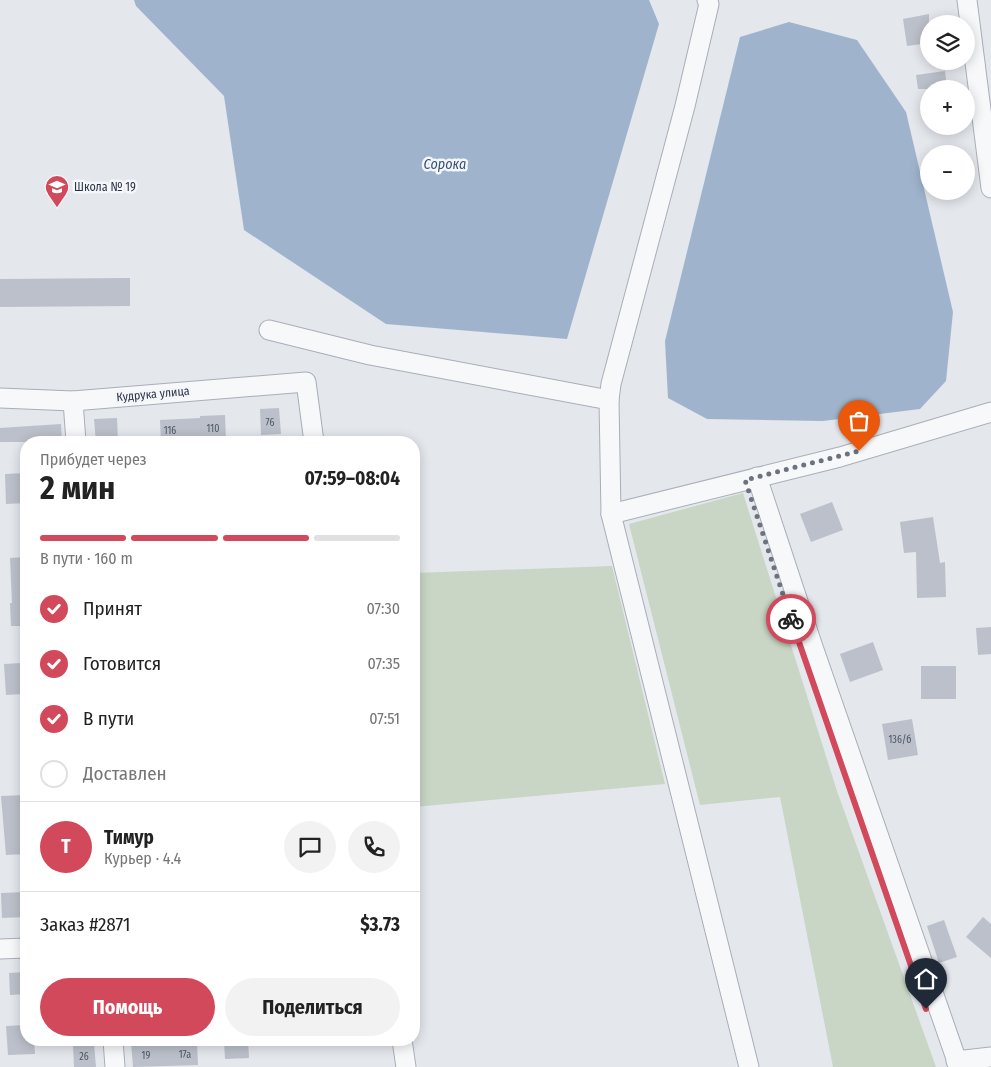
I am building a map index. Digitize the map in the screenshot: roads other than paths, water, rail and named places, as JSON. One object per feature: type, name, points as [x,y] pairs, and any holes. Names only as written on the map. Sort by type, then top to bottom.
[{"type":"street","points":[[707,0],[709,4],[685,106],[611,384],[609,400],[611,514],[749,1067]]},
{"type":"street","points":[[967,0],[991,188]]},
{"type":"street","points":[[269,330],[370,355],[609,400]]},
{"type":"street","name":"Кудрука улица","points":[[0,398],[73,401],[306,382],[313,436]]},
{"type":"street","points":[[73,401],[76,436]]},
{"type":"street","points":[[611,514],[840,457],[991,412]]},
{"type":"street","points":[[751,479],[815,654],[954,1065],[991,1057]]},
{"type":"street","points":[[0,949],[20,948]]},
{"type":"street","points":[[113,1046],[115,1067]]},
{"type":"street","points":[[403,1046],[406,1067]]},
{"type":"water","name":"Сорока","points":[[134,0],[649,0],[659,24],[567,339],[386,324],[244,230],[224,96],[136,6]]},
{"type":"water","points":[[789,22],[857,40],[906,112],[920,172],[920,200],[927,200],[953,312],[946,381],[920,409],[823,421],[707,419],[668,398],[665,341],[740,37]]},
{"type":"place","name":"Школа № 19","points":[[57,208]]}]
